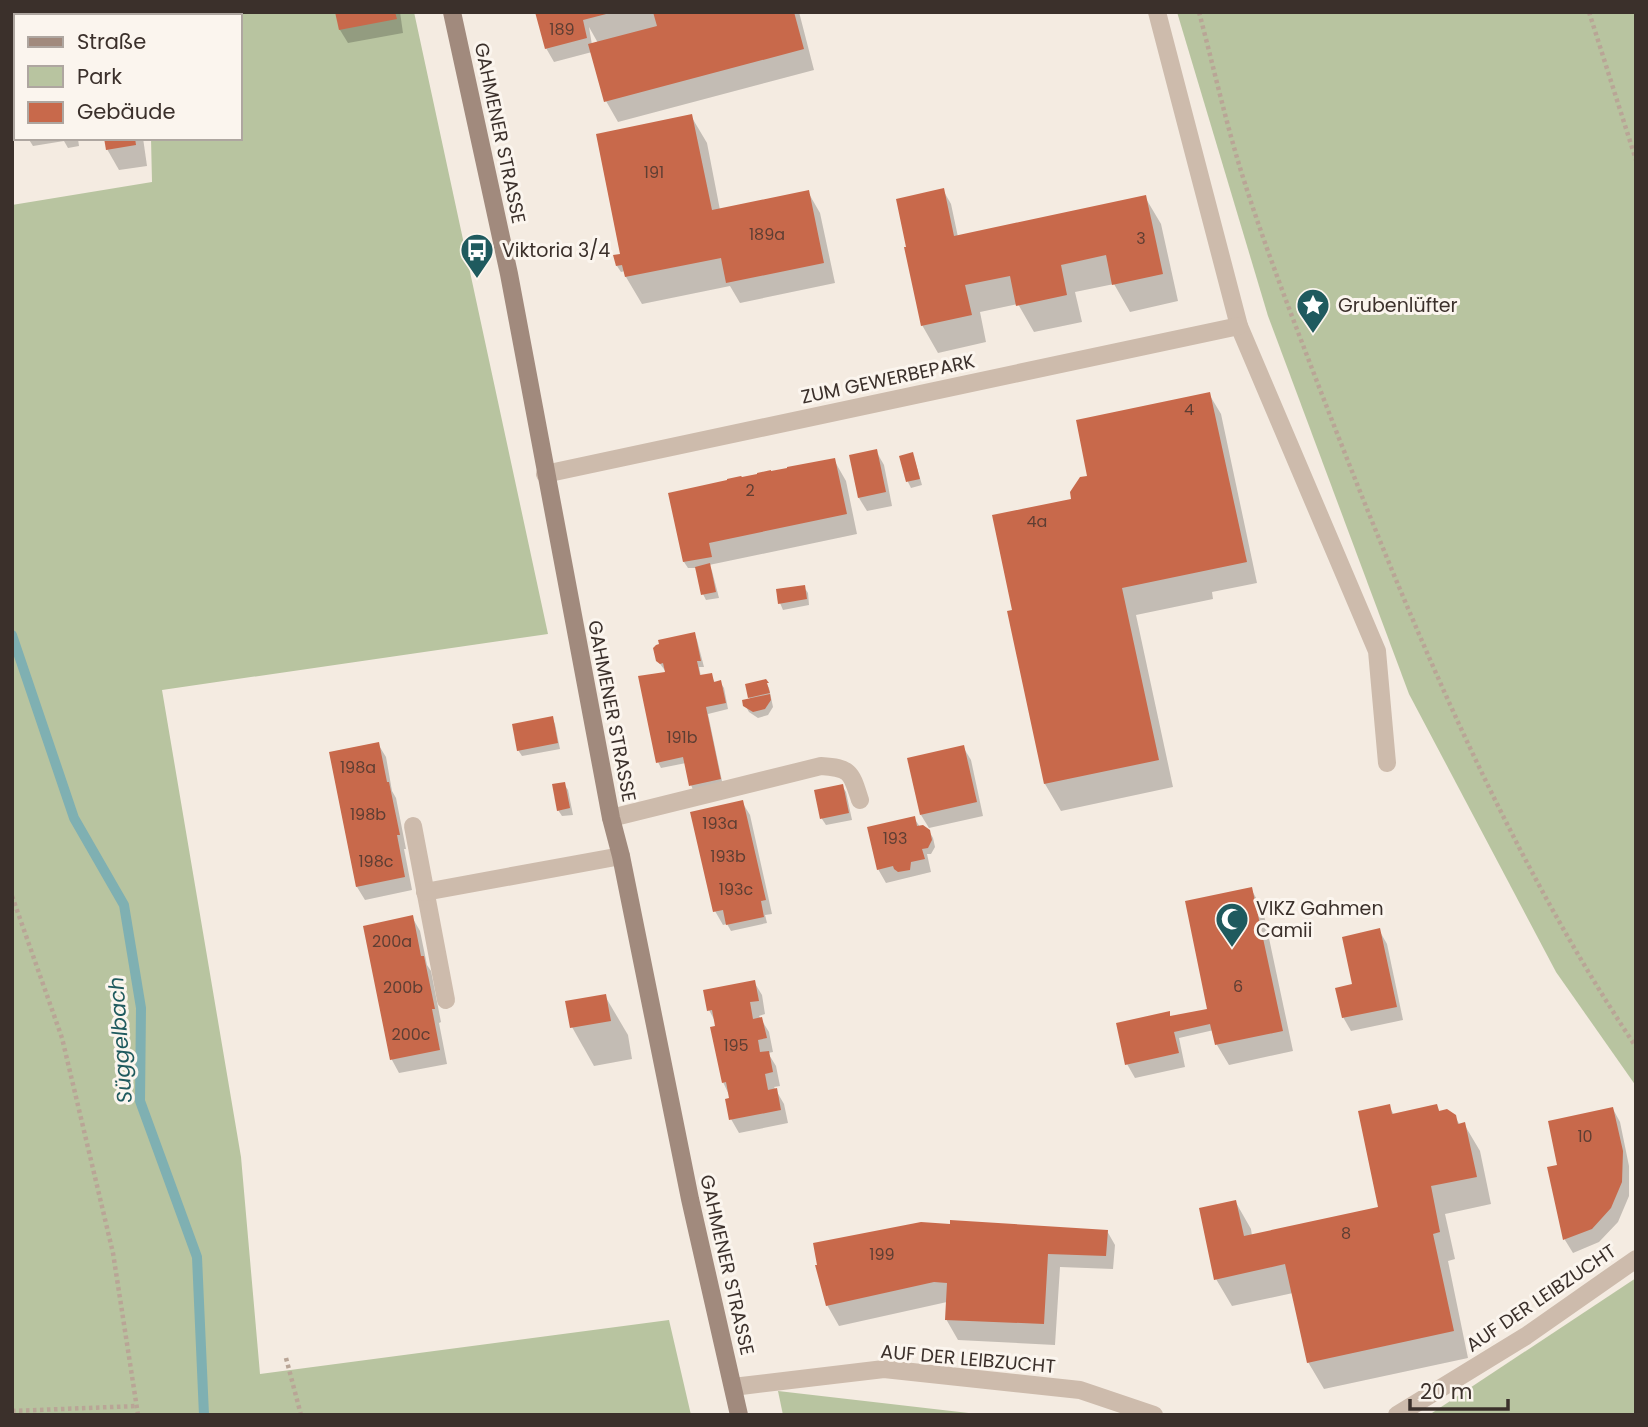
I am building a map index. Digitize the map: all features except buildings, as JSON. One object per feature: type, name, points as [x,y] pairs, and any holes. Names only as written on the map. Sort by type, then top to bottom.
[{"type":"main road","name":"GAHMENER STRASSE","points":[[452,12],[509,274],[611,818],[690,1199],[739,1415]]},
{"type":"street","points":[[1157,12],[1239,326],[1377,651],[1387,762]]},
{"type":"street","name":"ZUM GEWERBEPARK","points":[[545,474],[1239,326]]},
{"type":"street","points":[[611,818],[821,766],[841,768],[852,776],[860,800]]},
{"type":"street","points":[[413,826],[446,1000]]},
{"type":"street","points":[[425,892],[621,856]]},
{"type":"street","name":"AUF DER LEIBZUCHT","points":[[1397,1415],[1526,1336],[1636,1259]]},
{"type":"street","name":"AUF DER LEIBZUCHT","points":[[733,1387],[884,1369],[1080,1390],[1154,1415]]},
{"type":"path","points":[[1199,12],[1241,171],[1281,287],[1354,478],[1426,653],[1482,774],[1544,896],[1598,990],[1636,1047]]},
{"type":"path","points":[[1589,12],[1636,160]]},
{"type":"path","points":[[12,895],[62,1038],[113,1253],[138,1415]]},
{"type":"path","points":[[286,1358],[300,1415]]},
{"type":"path","points":[[12,1412],[137,1406]]},
{"type":"green space","points":[[414,12],[548,634],[162,690],[241,1157],[260,1374],[669,1320],[691,1415],[12,1415],[12,205],[152,182],[151,140],[242,140],[242,14],[148,14]]},
{"type":"green space","points":[[1177,12],[1636,12],[1636,1086],[1556,972],[1409,694],[1268,316]]},
{"type":"green space","points":[[1636,1278],[1636,1415],[1429,1415]]},
{"type":"green space","points":[[778,1391],[986,1415],[783,1415]]},
{"type":"waterway","name":"Süggelbach","points":[[12,635],[74,818],[124,905],[141,1008],[140,1101],[197,1257],[204,1415]]},
{"type":"place","name":"Viktoria 3/4","points":[[477,280]]},
{"type":"place","name":"Grubenlüfter","points":[[1313,335]]},
{"type":"place","name":"VIKZ Gahmen Camii","points":[[1232,949]]}]
